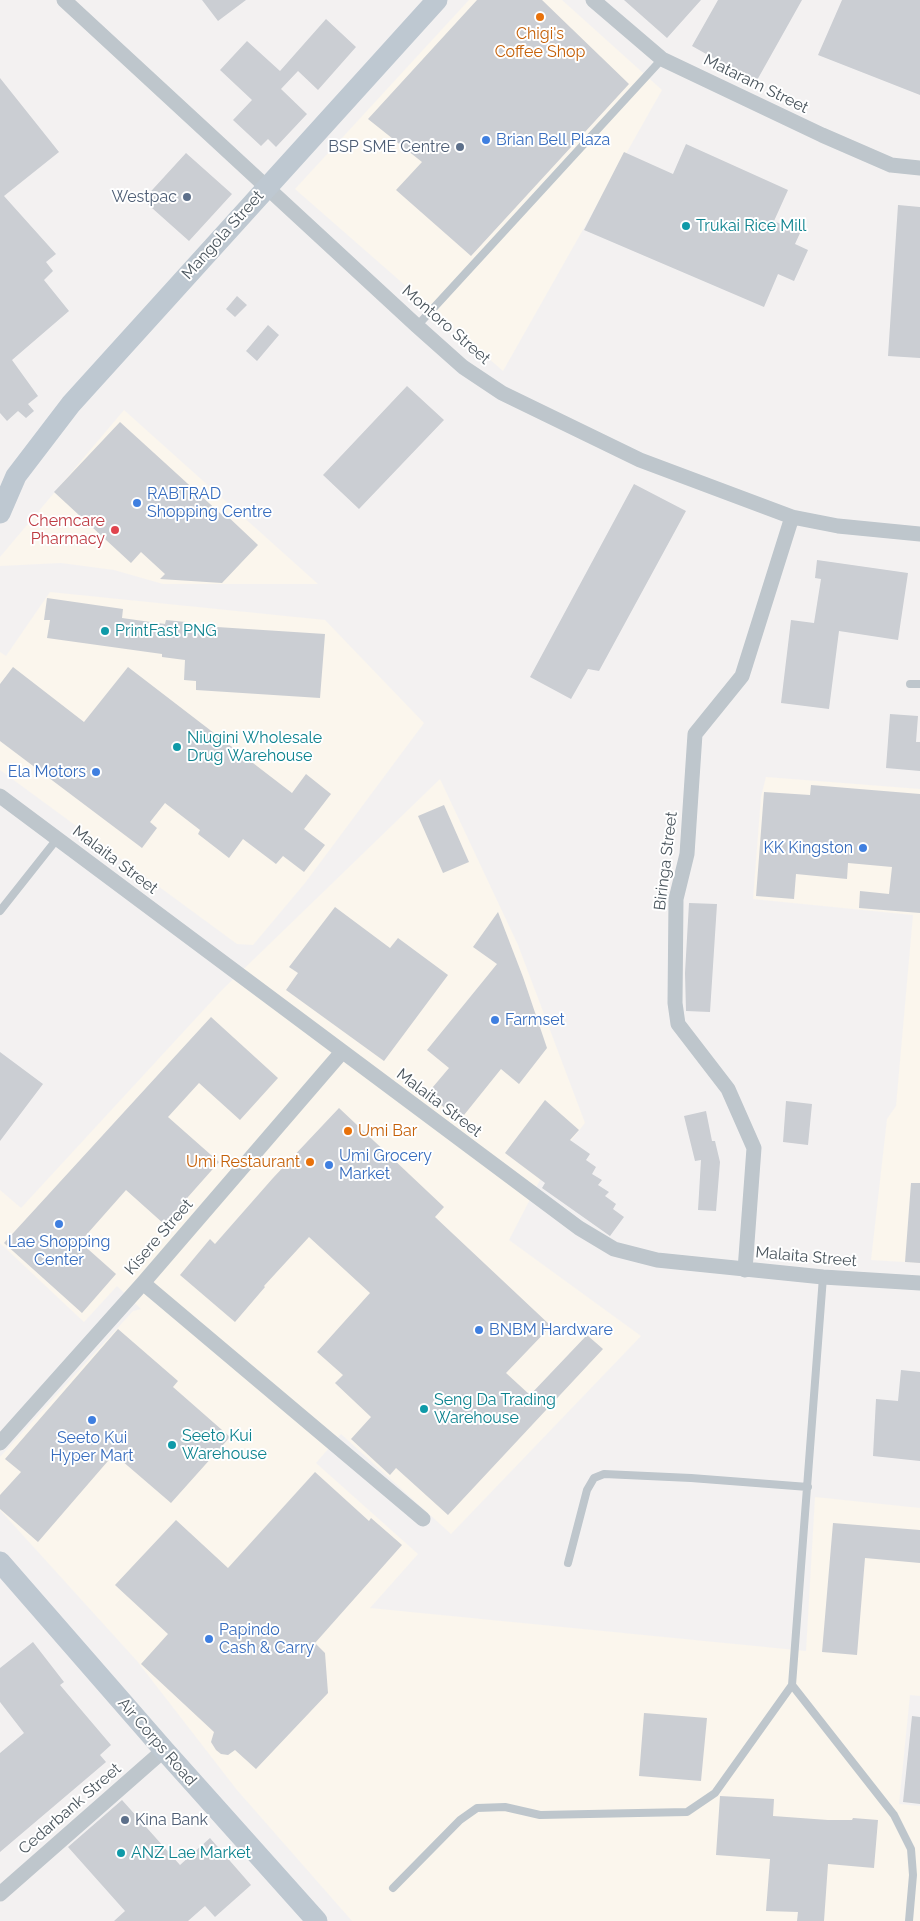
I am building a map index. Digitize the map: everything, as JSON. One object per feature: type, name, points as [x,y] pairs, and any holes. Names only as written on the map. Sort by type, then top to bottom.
[{"type":"main road","name":"Mangola Street","points":[[0,513],[8,482],[71,404],[437,0]]},
{"type":"main road","name":"Air Corps Road","points":[[0,1562],[164,1750],[317,1921]]},
{"type":"street","name":"Montoro Street","points":[[64,0],[416,326],[463,367],[502,393],[640,460],[792,517],[838,526],[920,534]]},
{"type":"street","name":"Mataram Street","points":[[593,0],[662,59],[822,135],[891,165],[920,168]]},
{"type":"street","name":"Biringa Street","points":[[746,1270],[754,1148],[728,1089],[678,1024],[675,1003],[676,899],[687,854],[695,734],[742,676],[792,517]]},
{"type":"street","name":"Malaita Street","points":[[0,796],[578,1228],[614,1249],[657,1260],[746,1270],[920,1283]]},
{"type":"street","name":"Kisere Street","points":[[0,1443],[143,1283],[342,1052]]},
{"type":"street","points":[[143,1283],[422,1519]]},
{"type":"street","name":"Cedarbank Street","points":[[0,1894],[164,1750]]},
{"type":"lane","points":[[416,326],[662,59]]},
{"type":"lane","points":[[910,684],[920,684]]},
{"type":"lane","points":[[0,911],[57,839]]},
{"type":"lane","points":[[393,1888],[460,1820],[477,1808],[505,1807],[540,1815],[687,1812],[714,1793],[792,1685],[824,1277]]},
{"type":"lane","points":[[568,1563],[587,1490],[594,1478],[604,1474],[691,1478],[808,1488]]},
{"type":"lane","points":[[792,1685],[894,1814],[910,1849],[913,1875],[909,1921]]},
{"type":"shaded area","points":[[469,0],[562,0],[662,90],[503,371],[295,189]]},
{"type":"shaded area","points":[[124,410],[318,584],[163,584],[114,570],[61,563],[0,566],[0,557]]},
{"type":"shaded area","points":[[50,592],[325,620],[424,723],[305,883],[253,945],[237,944],[0,770],[0,652],[6,656]]},
{"type":"shaded area","name":"KK Kingston","points":[[766,777],[920,789],[920,1263],[871,1260],[887,1119],[896,1106],[913,915],[753,899],[761,797]]},
{"type":"shaded area","points":[[440,779],[518,945],[585,1123],[540,1180],[509,1240],[641,1336],[451,1534],[341,1434],[316,1463],[418,1554],[370,1608],[806,1651],[815,1497],[920,1508],[920,1696],[910,1695],[899,1804],[920,1806],[920,1921],[352,1921],[237,1790],[137,1661],[0,1510],[0,1457],[133,1311],[141,1309],[117,1286],[84,1322],[0,1243],[0,1190],[21,1208],[222,990]]},
{"type":"building","points":[[202,0],[246,0],[218,21]]},
{"type":"building","name":"Brian Bell Plaza","points":[[477,0],[542,0],[629,84],[471,256],[396,190],[422,162],[368,119]]},
{"type":"building","points":[[624,0],[701,0],[667,38]]},
{"type":"building","points":[[718,0],[802,0],[756,82],[692,46]]},
{"type":"building","points":[[842,0],[920,0],[920,95],[818,55]]},
{"type":"building","points":[[326,19],[356,47],[318,90],[298,71],[281,89],[307,114],[276,147],[268,139],[261,146],[233,120],[252,100],[220,70],[247,41],[280,71]]},
{"type":"building","points":[[0,78],[59,152],[4,196],[56,254],[46,262],[53,271],[44,280],[69,311],[12,360],[38,396],[28,404],[34,411],[26,418],[18,411],[7,421],[0,413]]},
{"type":"building","name":"Trukai Rice Mill","points":[[686,144],[788,190],[774,221],[800,233],[795,244],[808,250],[794,281],[778,274],[764,307],[584,230],[624,152],[673,174]]},
{"type":"building","name":"Westpac","points":[[186,153],[232,194],[189,241],[143,200]]},
{"type":"building","points":[[898,205],[920,207],[920,358],[888,356]]},
{"type":"building","points":[[237,296],[247,305],[235,317],[226,309]]},
{"type":"building","points":[[268,325],[279,335],[257,361],[246,351]]},
{"type":"building","points":[[407,386],[444,420],[359,509],[323,475]]},
{"type":"building","name":"RABTRAD Shopping Centre","points":[[120,422],[258,545],[222,583],[160,579],[165,574],[141,552],[131,563],[54,492]]},
{"type":"building","points":[[634,484],[686,511],[599,671],[588,669],[571,699],[530,677]]},
{"type":"building","points":[[817,560],[908,573],[898,640],[839,631],[829,709],[781,703],[791,620],[814,623],[821,579],[815,578]]},
{"type":"building","points":[[47,598],[123,609],[122,618],[165,624],[166,620],[186,622],[186,625],[325,634],[320,698],[196,690],[196,681],[184,680],[185,660],[162,657],[162,654],[47,638],[50,620],[44,620]]},
{"type":"building","points":[[13,667],[84,722],[128,667],[292,793],[306,774],[331,794],[304,829],[325,845],[304,872],[283,856],[276,864],[243,839],[229,858],[198,834],[200,830],[165,803],[150,822],[157,828],[142,848],[0,741],[0,684]]},
{"type":"building","points":[[890,714],[918,716],[916,742],[920,742],[920,771],[886,768]]},
{"type":"building","name":"KK Kingston","points":[[811,785],[920,794],[920,913],[859,908],[860,891],[889,894],[892,867],[848,863],[847,879],[796,874],[794,899],[756,896],[764,792],[810,795]]},
{"type":"building","points":[[444,805],[469,862],[443,873],[418,816]]},
{"type":"building","points":[[689,903],[717,904],[710,1012],[686,1011],[685,973]]},
{"type":"building","points":[[335,907],[390,948],[398,938],[448,975],[384,1061],[286,990],[298,973],[289,967]]},
{"type":"building","name":"Farmset","points":[[498,912],[547,1048],[519,1084],[501,1069],[460,1120],[427,1094],[449,1068],[427,1050],[497,964],[473,947]]},
{"type":"building","points":[[211,1017],[278,1078],[240,1120],[199,1083],[168,1117],[219,1162],[164,1224],[126,1190],[80,1242],[116,1274],[82,1313],[4,1243]]},
{"type":"building","points":[[0,1052],[43,1084],[0,1141]]},
{"type":"building","points":[[545,1100],[579,1130],[570,1140],[590,1154],[586,1160],[596,1167],[592,1174],[602,1180],[598,1185],[609,1192],[605,1196],[616,1204],[613,1209],[624,1217],[610,1236],[542,1188],[545,1183],[505,1153]]},
{"type":"building","points":[[786,1101],[812,1104],[808,1145],[783,1142]]},
{"type":"building","points":[[339,1108],[444,1207],[435,1217],[551,1326],[506,1373],[530,1395],[587,1335],[603,1349],[448,1515],[396,1468],[390,1475],[351,1439],[371,1417],[335,1383],[343,1375],[317,1352],[370,1293],[309,1237],[264,1286],[235,1322],[180,1275],[210,1239],[215,1244],[273,1178]]},
{"type":"building","points":[[706,1111],[712,1141],[715,1141],[720,1162],[716,1211],[698,1210],[701,1160],[695,1161],[684,1116]]},
{"type":"building","points":[[911,1183],[920,1183],[920,1263],[905,1262]]},
{"type":"building","name":"Seeto Kui Hyper Mart","points":[[118,1329],[178,1381],[173,1387],[230,1437],[171,1503],[114,1454],[38,1542],[0,1509],[0,1495],[21,1472],[5,1459]]},
{"type":"building","points":[[901,1370],[920,1372],[920,1461],[873,1456],[876,1399],[898,1401]]},
{"type":"building","points":[[315,1472],[369,1521],[371,1518],[402,1545],[315,1643],[325,1653],[328,1693],[256,1769],[235,1750],[228,1755],[221,1754],[216,1750],[211,1742],[214,1732],[141,1664],[168,1634],[115,1585],[176,1520],[228,1568]]},
{"type":"building","points":[[833,1523],[920,1530],[920,1563],[865,1558],[857,1655],[822,1652]]},
{"type":"building","points":[[33,1642],[64,1682],[60,1685],[111,1745],[100,1755],[106,1762],[0,1852],[0,1753],[24,1733],[0,1702],[0,1668]]},
{"type":"building","points":[[644,1713],[707,1718],[701,1781],[639,1776]]},
{"type":"building","points":[[912,1716],[920,1717],[920,1804],[903,1802]]},
{"type":"building","points":[[720,1796],[774,1799],[773,1816],[828,1820],[852,1820],[853,1818],[878,1820],[874,1868],[828,1864],[824,1921],[797,1921],[798,1912],[766,1911],[770,1859],[716,1855]]},
{"type":"building","points":[[122,1800],[180,1865],[210,1838],[251,1885],[215,1917],[205,1906],[188,1921],[114,1921],[125,1911],[68,1847]]},
{"type":"place","name":"Chigi's Coffee Shop","points":[[540,17]]},
{"type":"place","name":"Brian Bell Plaza","points":[[486,140]]},
{"type":"place","name":"BSP SME Centre","points":[[460,147]]},
{"type":"place","name":"Westpac","points":[[187,197]]},
{"type":"place","name":"Trukai Rice Mill","points":[[686,226]]},
{"type":"place","name":"RABTRAD Shopping Centre","points":[[137,503]]},
{"type":"place","name":"Chemcare Pharmacy","points":[[115,530]]},
{"type":"place","name":"PrintFast PNG","points":[[105,631]]},
{"type":"place","name":"Niugini Wholesale Drug Warehouse","points":[[177,747]]},
{"type":"place","name":"Ela Motors","points":[[96,772]]},
{"type":"place","name":"KK Kingston","points":[[863,848]]},
{"type":"place","name":"Farmset","points":[[495,1020]]},
{"type":"place","name":"Umi Bar","points":[[348,1131]]},
{"type":"place","name":"Umi Restaurant","points":[[310,1162]]},
{"type":"place","name":"Umi Grocery Market","points":[[329,1165]]},
{"type":"place","name":"Lae Shopping Center","points":[[59,1224]]},
{"type":"place","name":"BNBM Hardware","points":[[479,1330]]},
{"type":"place","name":"Seng Da Trading Warehouse","points":[[424,1409]]},
{"type":"place","name":"Seeto Kui Hyper Mart","points":[[92,1420]]},
{"type":"place","name":"Seeto Kui Warehouse","points":[[172,1445]]},
{"type":"place","name":"Papindo Cash & Carry","points":[[209,1639]]},
{"type":"place","name":"Kina Bank","points":[[125,1820]]},
{"type":"place","name":"ANZ Lae Market","points":[[121,1853]]}]
